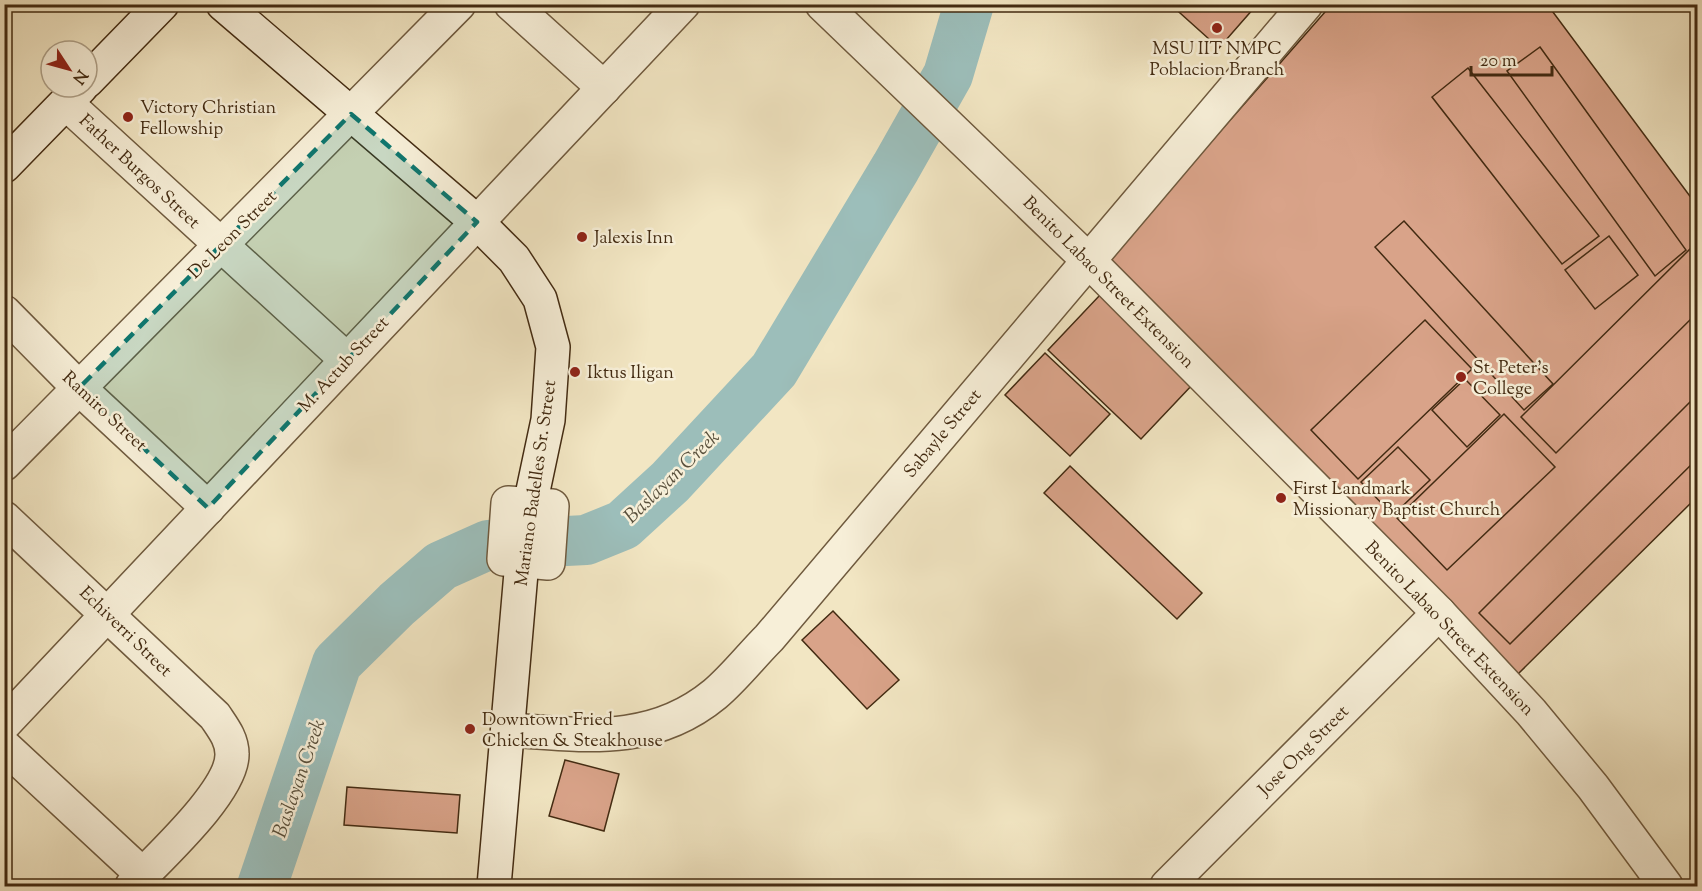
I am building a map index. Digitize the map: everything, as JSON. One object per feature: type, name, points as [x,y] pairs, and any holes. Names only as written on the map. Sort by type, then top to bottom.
[{"type":"street","points":[[99,68],[162,4]]},
{"type":"street","name":"Mariano Badelles Sr. Street","points":[[223,4],[477,222],[514,259],[540,299],[553,347],[548,420],[530,505],[522,561],[494,886]]},
{"type":"street","name":"De Leon Street","points":[[4,464],[459,4]]},
{"type":"street","points":[[511,4],[604,88]]},
{"type":"street","name":"M. Actub Street","points":[[4,724],[683,4]]},
{"type":"street","name":"Benito Labao Street Extension","points":[[822,4],[1088,260],[1439,613],[1538,720],[1593,787],[1666,886]]},
{"type":"street","name":"Sabayle Street","points":[[509,730],[627,735],[672,721],[714,694],[769,638],[1306,4]]},
{"type":"street","points":[[4,166],[69,99]]},
{"type":"street","name":"Father Burgos Street","points":[[86,99],[220,245],[347,360]]},
{"type":"street","name":"Ramiro Street","points":[[4,312],[79,388],[208,508]]},
{"type":"street","name":"Echiverri Street","points":[[4,518],[109,614],[215,716],[229,738],[232,756],[226,777],[214,798],[137,881]]},
{"type":"street","name":"Jose Ong Street","points":[[1167,886],[1439,613]]},
{"type":"street","points":[[4,746],[137,881]]},
{"type":"highlighted area","points":[[351,114],[477,222],[208,508],[79,388]]},
{"type":"building","name":"MSU IIT NMPC Poblacion Branch","points":[[1170,4],[1250,4],[1254,8],[1219,48]]},
{"type":"building","name":"St. Peter's College","points":[[1332,4],[1547,4],[1698,207],[1698,496],[1518,674],[1109,258]]},
{"type":"building","points":[[1540,47],[1686,250],[1655,276],[1507,71]]},
{"type":"building","points":[[1468,68],[1599,236],[1562,264],[1432,97]]},
{"type":"building","points":[[1404,221],[1553,384],[1524,410],[1375,247]]},
{"type":"building","points":[[1609,236],[1638,275],[1595,309],[1565,270]]},
{"type":"building","points":[[1692,247],[1698,253],[1698,312],[1556,453],[1521,417]]},
{"type":"building","points":[[1100,295],[1193,384],[1141,439],[1048,350]]},
{"type":"building","points":[[1425,320],[1472,369],[1358,479],[1311,430]]},
{"type":"building","points":[[1045,353],[1110,414],[1070,456],[1005,395]]},
{"type":"building","points":[[1465,379],[1500,415],[1467,447],[1432,410]]},
{"type":"building","points":[[1698,394],[1698,458],[1510,644],[1479,613]]},
{"type":"building","points":[[1504,414],[1555,467],[1447,570],[1397,518]]},
{"type":"building","points":[[1398,447],[1430,480],[1393,515],[1361,482]]},
{"type":"building","points":[[1070,466],[1202,593],[1177,619],[1044,493]]},
{"type":"building","points":[[833,611],[899,680],[867,709],[802,640]]},
{"type":"building","points":[[565,760],[619,774],[604,831],[549,816]]},
{"type":"building","points":[[347,787],[460,795],[457,833],[344,825]]},
{"type":"waterway","name":"Baslayan Creek","points":[[262,886],[337,663],[397,604],[441,566],[488,545],[586,540],[623,525],[670,482],[774,370],[896,167],[948,75],[969,4]]},
{"type":"place","name":"MSU IIT NMPC Poblacion Branch","points":[[1217,28]]},
{"type":"place","name":"Victory Christian Fellowship","points":[[128,117]]},
{"type":"place","name":"Jalexis Inn","points":[[582,237]]},
{"type":"place","name":"Iktus Iligan","points":[[575,372]]},
{"type":"place","name":"St. Peter's College","points":[[1461,377]]},
{"type":"place","name":"First Landmark Missionary Baptist Church","points":[[1281,498]]},
{"type":"place","name":"Downtown Fried Chicken & Steakhouse","points":[[470,729]]}]
